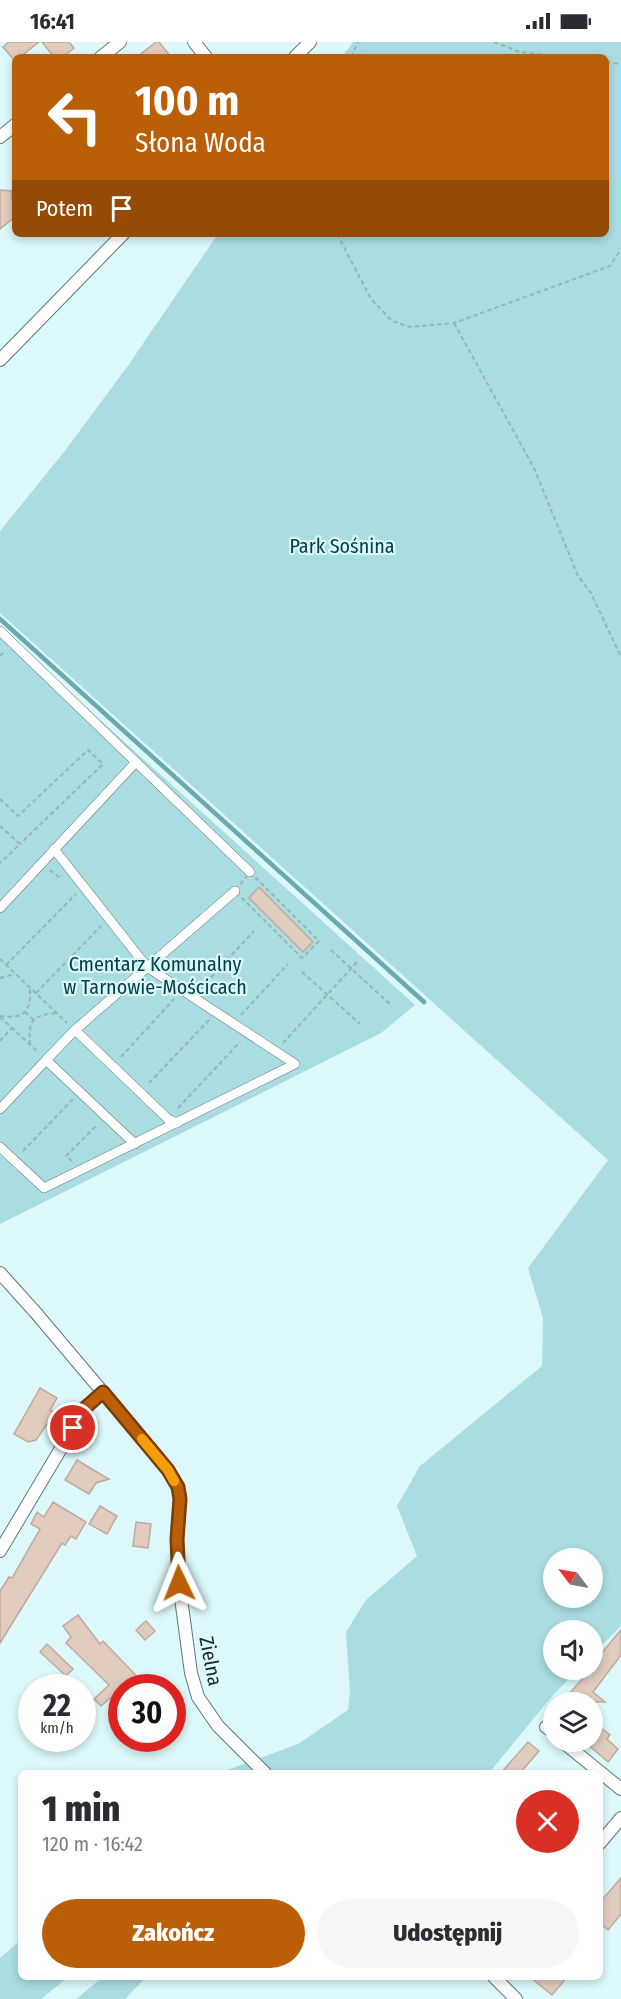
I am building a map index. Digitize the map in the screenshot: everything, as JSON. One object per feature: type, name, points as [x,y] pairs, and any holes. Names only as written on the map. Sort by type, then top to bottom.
[{"type":"street","points":[[105,54],[120,42]]},
{"type":"street","points":[[194,42],[204,54]]},
{"type":"street","points":[[298,54],[310,42]]},
{"type":"street","points":[[0,137],[12,127]]},
{"type":"street","points":[[0,360],[120,237]]},
{"type":"street","points":[[0,631],[250,872]]},
{"type":"street","points":[[0,908],[136,762]]},
{"type":"street","points":[[0,1147],[44,1188],[135,1144],[173,1121],[295,1064],[147,967],[54,849]]},
{"type":"street","points":[[0,1109],[75,1030],[235,891]]},
{"type":"street","points":[[75,1030],[173,1121]]},
{"type":"street","points":[[46,1060],[135,1144]]},
{"type":"street","name":"Zielna","points":[[0,1274],[103,1392],[168,1470],[178,1487],[180,1499],[177,1539],[179,1583],[191,1673],[198,1697],[218,1726],[262,1770]]},
{"type":"street","points":[[0,1551],[85,1408],[103,1392]]},
{"type":"street","points":[[575,1752],[598,1770]]},
{"type":"street","points":[[603,1774],[621,1789]]},
{"type":"street","points":[[603,1839],[621,1818]]},
{"type":"street","points":[[497,1980],[516,1999]]},
{"type":"path","points":[[494,42],[520,52],[537,54]]},
{"type":"path","points":[[338,237],[371,299],[392,321],[410,327],[454,323],[610,266],[621,249]]},
{"type":"path","points":[[454,323],[534,468],[579,576],[591,593],[621,657]]},
{"type":"path","points":[[0,799],[18,816],[88,750],[103,764],[0,864]]},
{"type":"path","points":[[0,826],[20,844]]},
{"type":"path","points":[[235,891],[302,958],[319,941],[250,872]]},
{"type":"path","points":[[6,965],[83,886]]},
{"type":"path","points":[[36,993],[109,918]]},
{"type":"path","points":[[193,997],[254,931]]},
{"type":"path","points":[[331,950],[392,1006]]},
{"type":"path","points":[[0,959],[75,1030]]},
{"type":"path","points":[[275,1051],[357,962]]},
{"type":"path","points":[[233,1023],[288,964]]},
{"type":"path","points":[[302,972],[360,1024]]},
{"type":"path","points":[[0,978],[16,974]]},
{"type":"path","points":[[0,1016],[11,1018],[25,1012],[31,1002],[30,988]]},
{"type":"path","points":[[113,1065],[182,990]]},
{"type":"path","points":[[25,1012],[34,1020]]},
{"type":"path","points":[[141,1092],[216,1012]]},
{"type":"path","points":[[30,1045],[29,1032],[34,1020],[44,1014],[57,1013]]},
{"type":"path","points":[[0,1016],[46,1060]]},
{"type":"path","points":[[0,1041],[12,1028]]},
{"type":"path","points":[[173,1121],[248,1034]]},
{"type":"path","points":[[14,1160],[80,1092]]},
{"type":"path","points":[[81,1170],[66,1156],[105,1116]]},
{"type":"green space","name":"Park Sośnina","points":[[353,42],[621,42],[621,1626],[603,1644],[603,1620],[543,1620],[543,1680],[568,1680],[556,1692],[543,1692],[543,1707],[491,1770],[227,1770],[298,1744],[348,1710],[350,1692],[346,1632],[366,1600],[417,1556],[397,1506],[420,1466],[542,1366],[543,1318],[528,1268],[608,1160],[0,613],[0,531],[64,452],[127,367],[216,237],[609,237],[609,54],[344,54]]},
{"type":"green space","name":"Cmentarz Komunalny w Tarnowie-Mościcach","points":[[0,627],[415,1005],[381,1033],[0,1224]]},
{"type":"green space","points":[[18,1943],[18,1980],[64,1980],[41,1999],[0,1999],[0,1958]]},
{"type":"green space","points":[[99,1980],[143,1980],[125,1999],[76,1999]]},
{"type":"building","points":[[9,42],[39,42],[24,54],[12,54],[12,58],[3,47]]},
{"type":"building","points":[[42,42],[69,42],[74,48],[67,54],[52,54]]},
{"type":"building","points":[[159,42],[169,54],[141,54]]},
{"type":"building","points":[[0,190],[12,191],[12,219],[0,229]]},
{"type":"building","points":[[259,887],[313,942],[303,952],[249,898]]},
{"type":"building","points":[[40,1388],[57,1398],[50,1410],[55,1413],[36,1440],[28,1442],[14,1434]]},
{"type":"building","points":[[77,1460],[109,1479],[96,1483],[89,1494],[65,1480]]},
{"type":"building","points":[[53,1502],[86,1522],[76,1539],[71,1536],[65,1545],[62,1543],[0,1643],[0,1591],[9,1577],[12,1578],[40,1529],[31,1524],[37,1512],[44,1517]]},
{"type":"building","points":[[100,1506],[117,1516],[107,1534],[89,1524]]},
{"type":"building","points":[[136,1522],[151,1524],[148,1548],[133,1546]]},
{"type":"building","points":[[78,1615],[100,1644],[103,1641],[135,1674],[108,1674],[108,1684],[66,1643],[71,1637],[63,1626]]},
{"type":"building","points":[[146,1621],[155,1631],[145,1640],[136,1630]]},
{"type":"building","points":[[621,1630],[621,1655],[603,1679],[603,1651]]},
{"type":"building","points":[[47,1644],[73,1669],[68,1674],[64,1674],[40,1652]]},
{"type":"building","points":[[581,1680],[602,1680],[593,1692],[571,1692]]},
{"type":"building","points":[[108,1686],[108,1700],[101,1706],[96,1701],[96,1697]]},
{"type":"building","points":[[603,1730],[610,1735],[607,1739],[618,1749],[608,1762],[596,1752],[603,1752]]},
{"type":"building","points":[[528,1742],[539,1751],[523,1770],[504,1770]]},
{"type":"building","points":[[621,1878],[621,1914],[608,1930],[603,1926],[603,1899]]},
{"type":"building","points":[[534,1980],[564,1980],[552,1995]]},
{"type":"waterway","points":[[0,619],[424,1002]]},
{"type":"slow traffic","points":[[142,1439],[168,1470],[174,1481]]},
{"type":"route","points":[[73,1428],[85,1408],[103,1392],[168,1470],[178,1487],[180,1499],[177,1539],[179,1583]]}]
